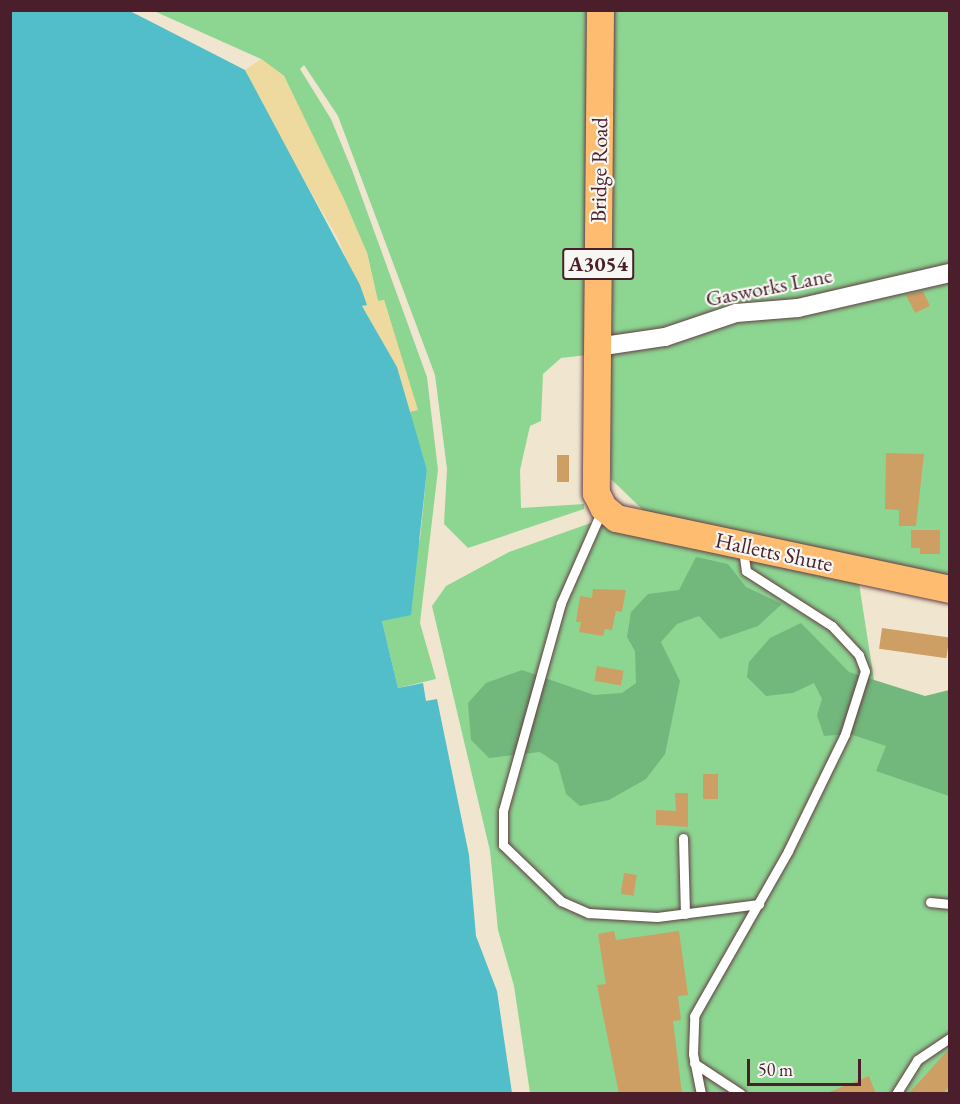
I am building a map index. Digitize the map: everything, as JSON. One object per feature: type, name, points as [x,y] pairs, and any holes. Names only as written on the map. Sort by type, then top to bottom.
[{"type":"main road","name":"Bridge Road","points":[[600,10],[596,493],[603,507]]},
{"type":"main road","name":"Halletts Shute","points":[[603,507],[616,518],[950,589]]},
{"type":"street","name":"Gasworks Lane","points":[[597,347],[665,337],[736,313],[798,308],[950,273]]},
{"type":"lane","points":[[603,507],[561,603],[503,811],[503,845],[561,901],[588,913],[685,914],[759,904]]},
{"type":"lane","points":[[701,1094],[694,1063],[694,1016],[759,904],[841,744],[865,671],[859,655],[832,626],[746,571],[742,545]]},
{"type":"lane","points":[[683,838],[685,914]]},
{"type":"lane","points":[[930,902],[950,904]]},
{"type":"lane","points":[[896,1094],[917,1060],[950,1038]]},
{"type":"lane","points":[[694,1063],[741,1094]]},
{"type":"green space","points":[[154,11],[591,11],[587,355],[561,358],[543,374],[541,421],[530,426],[520,470],[521,508],[584,504],[584,509],[468,548],[444,524],[447,469],[435,375],[338,116],[304,65],[300,69],[331,119],[352,170],[427,377],[438,470],[420,623],[436,679],[398,688],[382,621],[420,539],[427,470],[409,412],[417,410],[384,300],[378,302],[367,253],[284,76],[261,59]]},
{"type":"green space","points":[[609,11],[949,11],[949,265],[663,330],[607,336]]},
{"type":"green space","points":[[949,279],[949,576],[645,512],[611,479],[606,354],[738,318]]},
{"type":"green space","points":[[602,519],[613,529],[859,583],[881,726],[949,752],[949,1093],[530,1093],[514,986],[498,930],[490,851],[432,606],[446,586],[509,552]]},
{"type":"green space","points":[[696,557],[728,564],[746,587],[782,604],[758,626],[720,639],[699,616],[677,624],[661,642],[680,681],[665,754],[646,779],[609,800],[580,806],[566,794],[558,764],[540,752],[489,758],[471,740],[468,703],[486,683],[522,670],[594,695],[622,693],[636,683],[635,651],[627,637],[631,612],[648,594],[679,590]]},
{"type":"green space","points":[[801,623],[849,672],[925,696],[949,690],[949,796],[876,771],[886,746],[850,734],[824,736],[817,715],[822,699],[814,683],[793,693],[766,696],[747,677],[749,662],[770,638]]},
{"type":"sand","points":[[261,59],[284,76],[344,199],[367,253],[378,301],[384,300],[418,410],[409,412],[397,367],[362,306],[366,305],[337,237],[248,84],[245,70]]},
{"type":"water","points":[[10,11],[130,11],[245,70],[360,285],[367,305],[362,306],[397,367],[427,470],[411,615],[382,621],[398,688],[423,683],[426,701],[437,699],[469,855],[476,936],[497,991],[512,1093],[11,1093]]},
{"type":"pier","points":[[136,10],[246,67],[247,68],[130,11]]},
{"type":"building","points":[[923,291],[930,306],[915,313],[906,295]]},
{"type":"building","points":[[886,453],[924,454],[916,526],[899,526],[899,510],[885,509]]},
{"type":"building","points":[[557,455],[569,455],[569,482],[557,482]]},
{"type":"building","points":[[911,530],[940,530],[940,554],[920,554],[920,548],[911,548]]},
{"type":"building","points":[[593,589],[626,590],[622,612],[616,611],[612,630],[605,629],[603,636],[579,632],[581,622],[576,622],[580,596],[592,598]]},
{"type":"building","points":[[882,628],[949,637],[946,658],[879,649]]},
{"type":"building","points":[[597,666],[624,671],[621,685],[594,681]]},
{"type":"building","points":[[703,774],[718,774],[718,799],[703,799]]},
{"type":"building","points":[[675,793],[688,793],[688,827],[656,825],[656,810],[676,811]]},
{"type":"building","points":[[624,873],[637,875],[634,896],[621,894]]},
{"type":"building","points":[[614,931],[616,940],[679,931],[688,995],[678,996],[681,1020],[673,1021],[682,1094],[619,1094],[597,985],[606,984],[598,934]]},
{"type":"building","points":[[950,1048],[950,1085],[943,1094],[908,1094]]},
{"type":"building","points":[[869,1076],[876,1094],[827,1094],[827,1093]]}]
